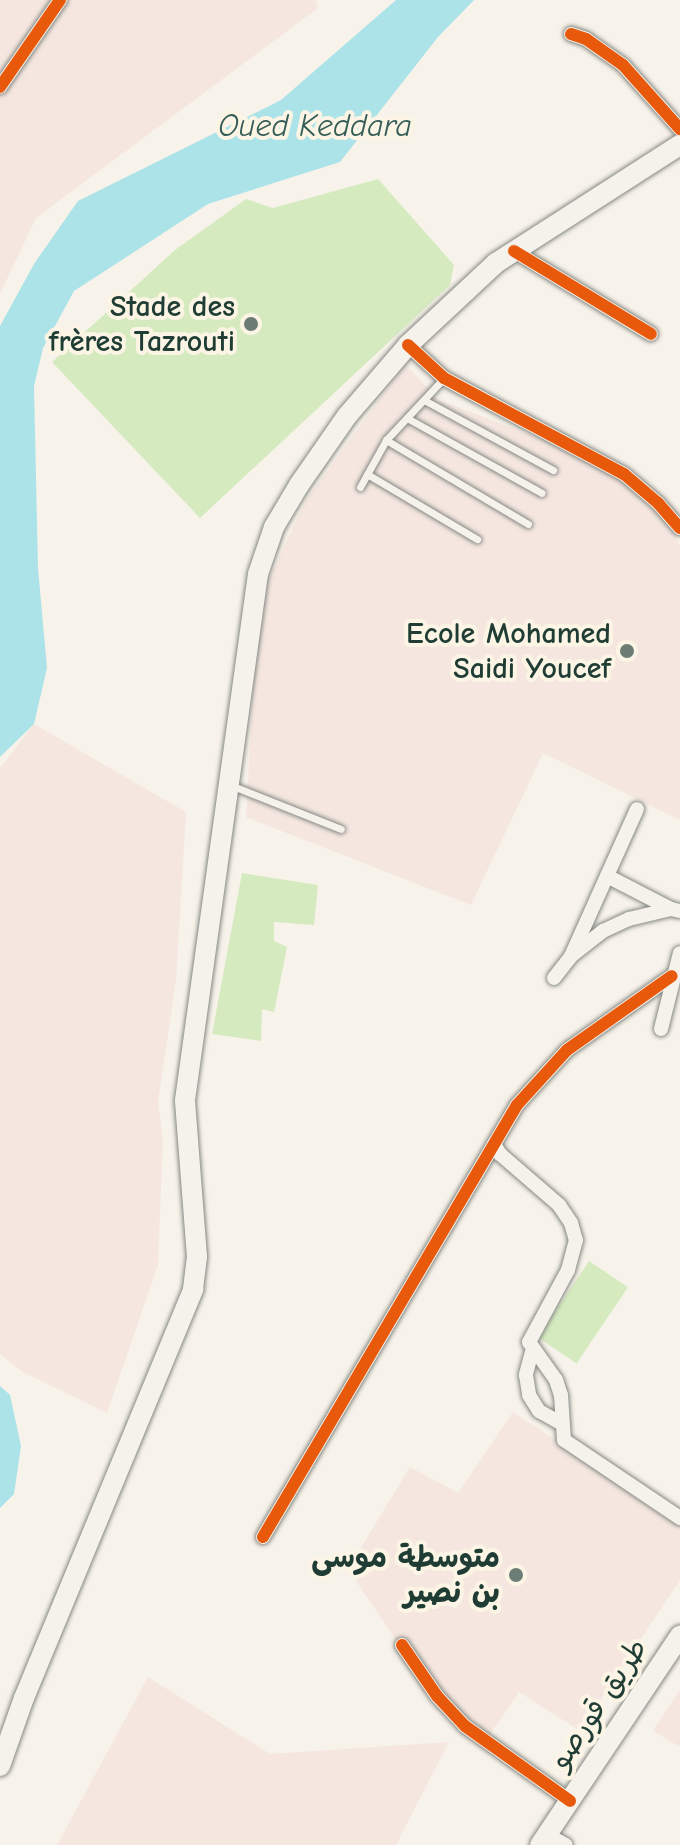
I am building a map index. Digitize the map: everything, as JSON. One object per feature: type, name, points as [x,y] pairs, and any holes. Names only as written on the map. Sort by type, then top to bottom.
[{"type":"main road","points":[[0,1766],[24,1698],[193,1289],[197,1257],[185,1100],[258,574],[274,527],[347,416],[408,345],[496,263],[680,145]]},
{"type":"main road","name":"طريق قورصو","points":[[544,1840],[680,1636]]},
{"type":"street","points":[[0,87],[60,0]]},
{"type":"street","points":[[571,34],[586,39],[623,65],[680,129]]},
{"type":"street","points":[[514,251],[651,334]]},
{"type":"street","points":[[408,345],[444,378],[624,474],[658,503],[680,528]]},
{"type":"street","points":[[554,978],[571,956],[637,809]]},
{"type":"street","points":[[607,876],[675,910]]},
{"type":"street","points":[[571,956],[603,931],[629,919],[675,910]]},
{"type":"street","points":[[661,1029],[680,953]]},
{"type":"street","points":[[263,1537],[517,1105],[567,1050],[672,976]]},
{"type":"street","points":[[494,1144],[500,1154],[559,1205],[571,1223],[576,1240],[568,1270],[530,1337],[533,1348],[550,1366],[561,1395],[561,1434],[569,1445],[680,1518]]},
{"type":"street","points":[[533,1348],[526,1375],[529,1395],[539,1411],[561,1423]]},
{"type":"street","points":[[402,1645],[437,1696],[465,1726],[570,1801]]},
{"type":"street","points":[[544,1840],[566,1845]]},
{"type":"lane","points":[[360,487],[386,440],[444,378]]},
{"type":"lane","points":[[424,400],[553,470]]},
{"type":"lane","points":[[407,418],[542,493]]},
{"type":"lane","points":[[386,440],[528,524]]},
{"type":"lane","points":[[367,474],[477,539]]},
{"type":"lane","points":[[230,786],[341,829]]},
{"type":"shaded area","points":[[0,0],[316,0],[318,8],[36,218],[0,294]]},
{"type":"shaded area","points":[[405,364],[439,400],[578,453],[617,477],[669,523],[680,546],[680,820],[543,753],[471,905],[246,817],[257,605],[306,500]]},
{"type":"shaded area","points":[[34,724],[186,812],[176,981],[158,1102],[163,1138],[158,1265],[107,1413],[21,1371],[0,1354],[0,768]]},
{"type":"shaded area","name":"متوسطة موسى بن نصير","points":[[513,1412],[680,1522],[680,1580],[580,1731],[519,1692],[483,1745],[417,1671],[348,1569],[410,1467],[458,1493]]},
{"type":"shaded area","points":[[148,1677],[270,1754],[449,1742],[396,1845],[57,1845]]},
{"type":"shaded area","points":[[680,1690],[680,1747],[653,1731]]},
{"type":"green space","name":"Stade des frères Tazrouti","points":[[378,179],[454,265],[450,285],[200,518],[52,362],[175,250],[246,199],[273,208]]},
{"type":"green space","points":[[242,873],[318,885],[314,925],[274,922],[274,941],[287,947],[274,1012],[262,1009],[261,1041],[212,1034]]},
{"type":"green space","points":[[589,1261],[628,1287],[577,1364],[538,1337]]},
{"type":"water","name":"Oued Keddara","points":[[396,0],[474,0],[438,37],[340,162],[208,204],[74,291],[43,348],[34,386],[38,568],[47,668],[34,724],[0,757],[0,326],[34,264],[78,201],[281,100]]},
{"type":"water","points":[[0,1386],[10,1395],[21,1446],[14,1494],[0,1508]]},
{"type":"cycle path","points":[[0,87],[60,0]]},
{"type":"cycle path","points":[[571,34],[586,39],[623,65],[680,129]]},
{"type":"cycle path","points":[[514,251],[651,334]]},
{"type":"cycle path","points":[[408,345],[444,378],[624,474],[658,503],[680,528]]},
{"type":"cycle path","points":[[263,1537],[517,1105],[567,1050],[672,976]]},
{"type":"cycle path","points":[[402,1645],[437,1696],[465,1726],[570,1801]]},
{"type":"place","name":"Stade des frères Tazrouti","points":[[251,324]]},
{"type":"place","name":"Ecole Mohamed Saidi Youcef","points":[[627,651]]},
{"type":"place","name":"متوسطة موسى بن نصير","points":[[516,1575]]}]
